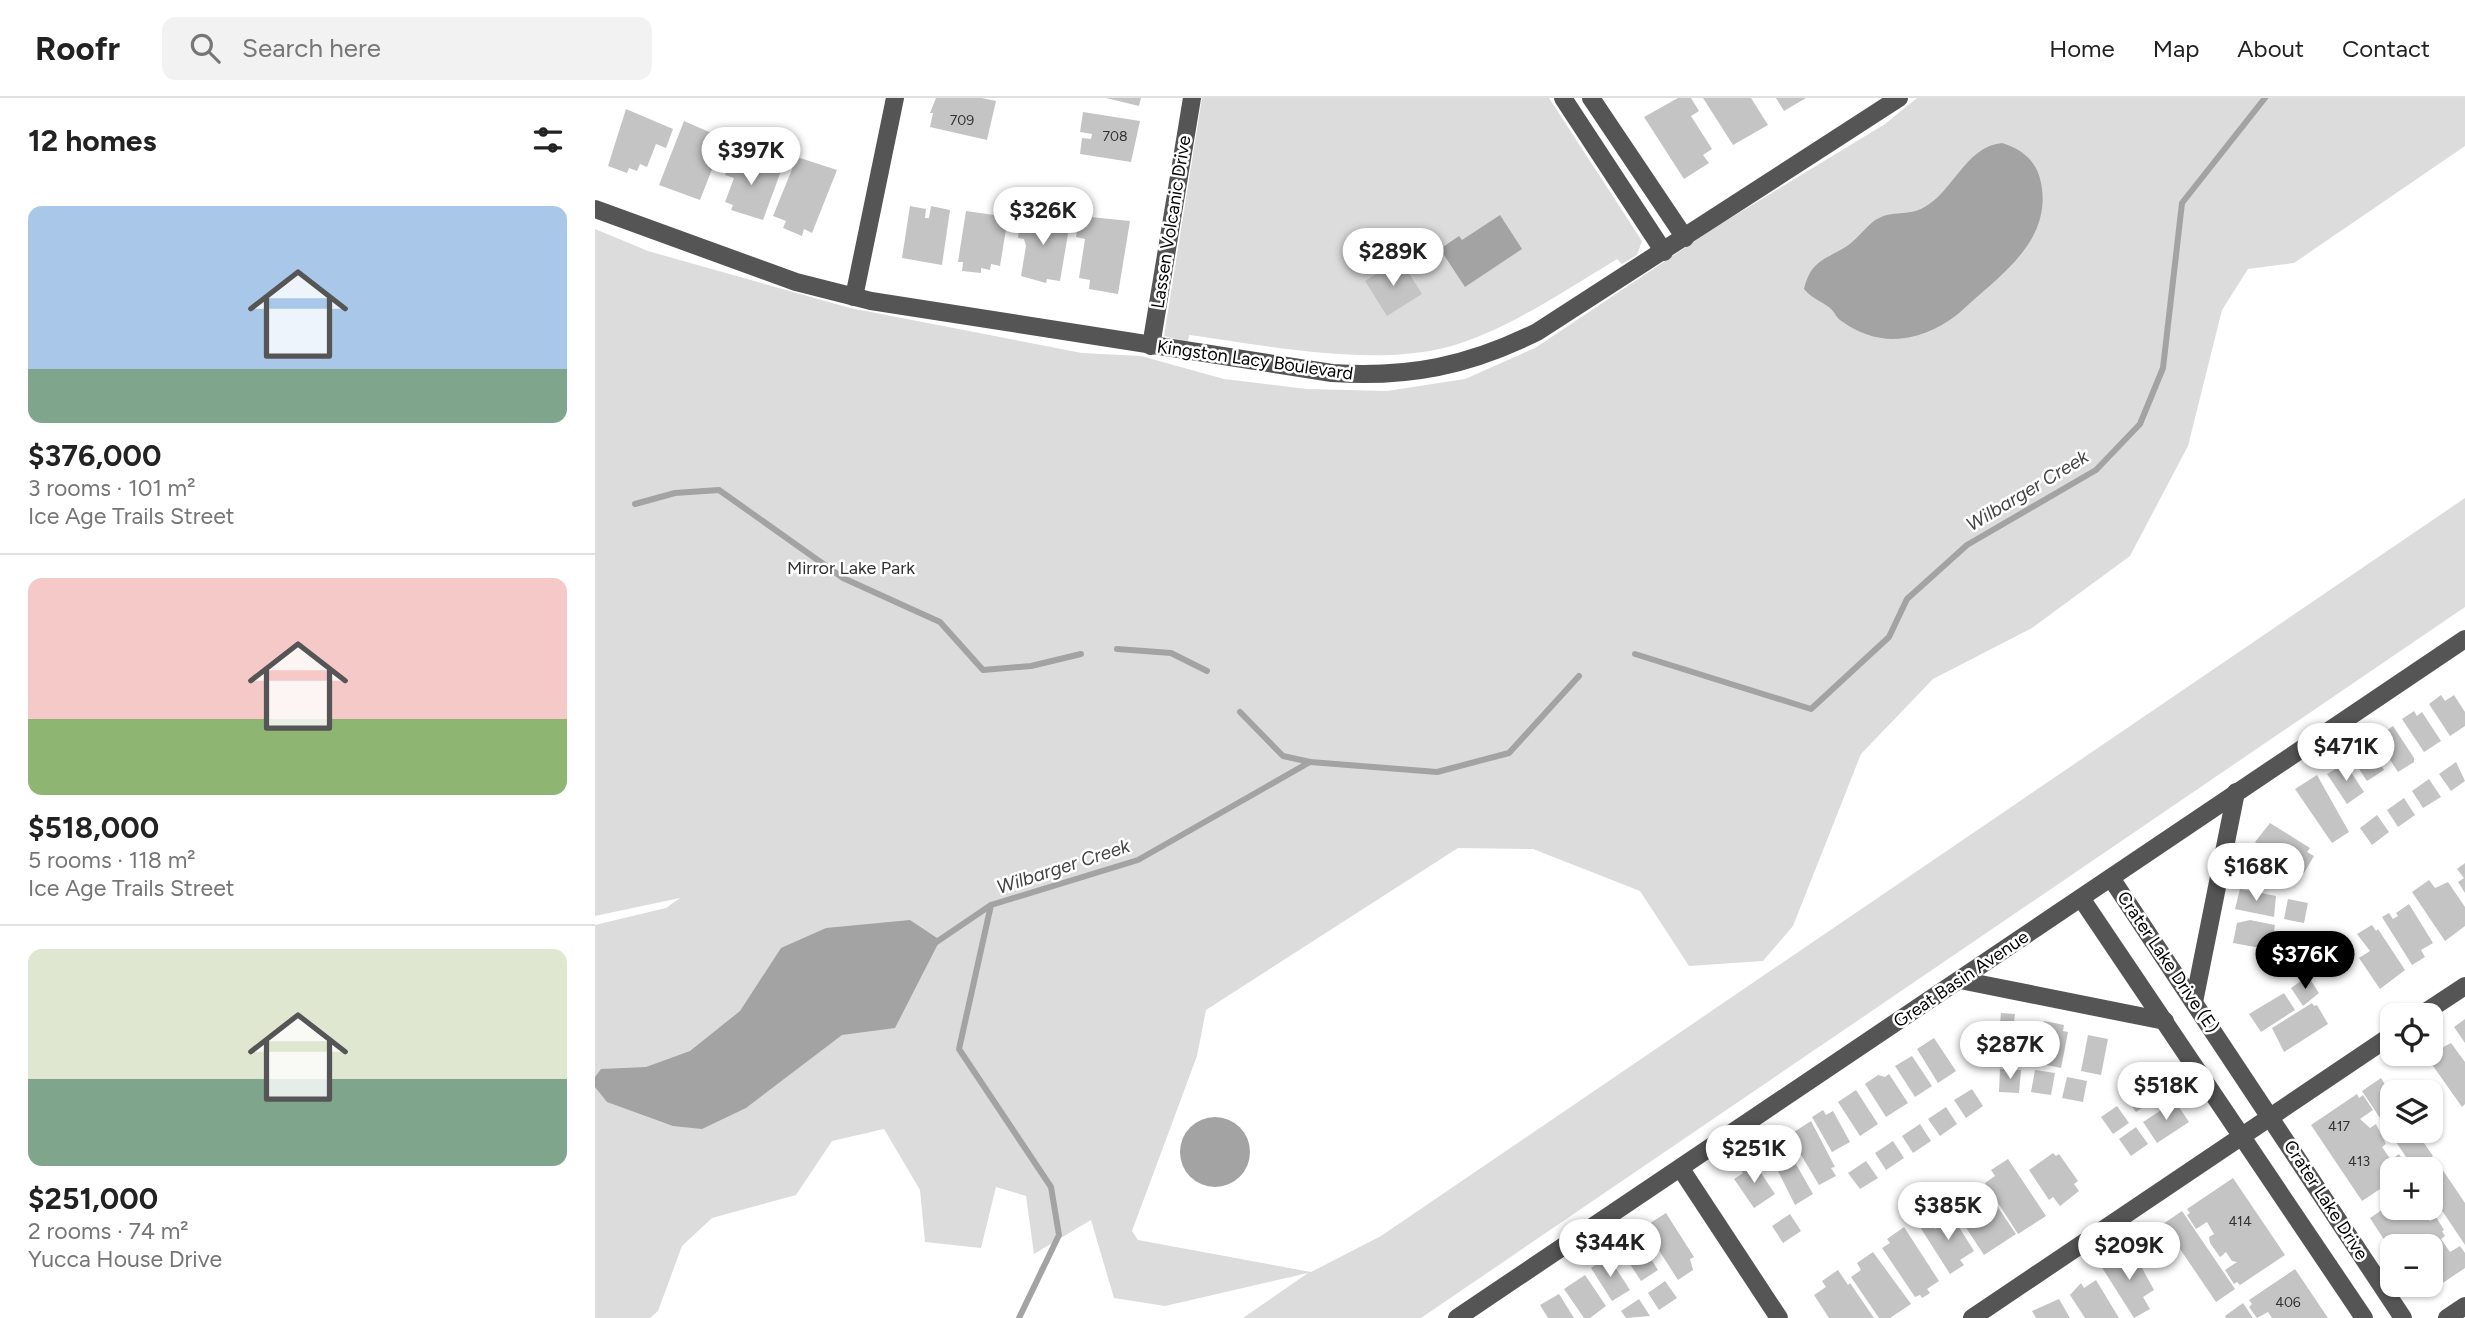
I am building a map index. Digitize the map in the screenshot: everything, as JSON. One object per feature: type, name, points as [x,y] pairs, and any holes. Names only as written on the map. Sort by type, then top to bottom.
[{"type":"street","points":[[854,297],[895,98]]},
{"type":"street","name":"Lassen Volcanic Drive","points":[[1150,346],[1192,98]]},
{"type":"street","points":[[1563,98],[1664,252]]},
{"type":"street","points":[[1591,98],[1685,238]]},
{"type":"street","name":"Kingston Lacy Boulevard","points":[[595,209],[796,282],[854,297],[1332,373],[1395,374],[1435,370],[1507,346],[1537,332],[1899,98]]},
{"type":"street","name":"Great Basin Avenue","points":[[1457,1318],[2465,639]]},
{"type":"street","points":[[2194,1002],[2236,793]]},
{"type":"street","name":"Crater Lake Drive (E)","points":[[2111,878],[2271,1116]]},
{"type":"street","name":"Crater Lake Drive","points":[[2081,898],[2364,1318]]},
{"type":"street","points":[[1959,980],[2165,1021]]},
{"type":"street","points":[[2439,1003],[2465,985]]},
{"type":"street","points":[[1972,1318],[2380,1043]]},
{"type":"street","name":"Crater Lake Drive","points":[[2271,1116],[2403,1318]]},
{"type":"street","points":[[1681,1169],[1779,1318]]},
{"type":"street","points":[[2447,1318],[2465,1306]]},
{"type":"green space","points":[[1202,98],[1549,98],[1642,241],[1637,255],[1622,264],[1617,259],[1502,326],[1461,343],[1430,351],[1397,355],[1326,353],[1189,335],[1188,342],[1164,336]]},
{"type":"green space","name":"Mirror Lake Park","points":[[1917,98],[2465,98],[2465,146],[2294,263],[2248,269],[2222,310],[2188,446],[2130,556],[2032,628],[1933,679],[1861,754],[1793,926],[1763,961],[1689,966],[1640,891],[1533,849],[1458,848],[1206,1010],[1197,1056],[1132,1231],[1138,1240],[1311,1272],[1381,1236],[2465,498],[2465,607],[1421,1318],[1243,1318],[1308,1273],[1165,1306],[1114,1298],[1091,1220],[1034,1254],[1026,1196],[996,1187],[981,1248],[925,1242],[920,1190],[884,1129],[832,1141],[796,1195],[712,1218],[682,1246],[658,1311],[650,1318],[595,1318],[595,925],[666,908],[680,898],[595,916],[595,229],[648,251],[850,308],[1082,353],[1141,356],[1224,379],[1307,389],[1387,391],[1465,379],[1535,348],[1719,225],[1885,124]]},
{"type":"shaded area","points":[[2002,143],[2028,157],[2039,175],[2042,204],[2038,224],[2018,258],[1958,314],[1944,324],[1914,336],[1884,338],[1855,329],[1840,320],[1830,308],[1804,289],[1815,266],[1851,243],[1875,221],[1889,214],[1921,209],[1942,193],[1978,153],[1989,146]]},
{"type":"shaded area","points":[[1500,215],[1522,249],[1465,287],[1440,249],[1459,236],[1462,240]]},
{"type":"shaded area","points":[[910,920],[940,940],[895,1028],[842,1035],[746,1108],[702,1129],[673,1126],[607,1102],[595,1087],[595,1077],[601,1069],[646,1067],[690,1051],[740,1011],[781,948],[826,928]]},
{"type":"shaded area","points":[[1215,1117],[1234,1123],[1244,1133],[1250,1152],[1244,1171],[1234,1181],[1215,1187],[1196,1181],[1186,1171],[1180,1152],[1186,1133],[1196,1123]]},
{"type":"building","points":[[936,98],[982,98],[996,101],[987,140],[930,127],[933,113],[930,113]]},
{"type":"building","points":[[1106,98],[1141,98],[1139,106]]},
{"type":"building","points":[[1678,98],[1691,98],[1699,111],[1691,116],[1712,149],[1703,155],[1709,163],[1684,179],[1644,117]]},
{"type":"building","points":[[1703,98],[1751,98],[1768,125],[1733,145]]},
{"type":"building","points":[[1776,98],[1806,98],[1784,111]]},
{"type":"building","points":[[626,109],[673,129],[666,148],[656,144],[647,167],[640,164],[637,171],[629,168],[627,173],[608,166]]},
{"type":"building","points":[[1083,112],[1140,121],[1131,162],[1080,154],[1082,138],[1091,139],[1092,134],[1080,132]]},
{"type":"building","points":[[684,121],[730,141],[722,161],[716,159],[700,200],[659,185]]},
{"type":"building","points":[[733,154],[781,171],[763,220],[731,210],[733,205],[725,202],[734,178],[725,175]]},
{"type":"building","points":[[797,157],[837,170],[812,233],[804,229],[802,236],[783,228],[786,221],[773,216]]},
{"type":"building","points":[[910,206],[926,209],[925,218],[929,218],[931,206],[950,210],[942,265],[902,258]]},
{"type":"building","points":[[966,211],[1008,217],[1000,266],[991,264],[990,270],[981,268],[981,273],[962,271],[963,262],[958,262]]},
{"type":"building","points":[[1021,216],[1070,222],[1060,281],[1047,279],[1046,283],[1021,276],[1026,246],[1024,239],[1018,238]]},
{"type":"building","points":[[1080,216],[1130,221],[1118,294],[1089,289],[1090,280],[1079,278],[1085,239],[1076,237]]},
{"type":"building","points":[[1400,259],[1422,294],[1387,316],[1365,281]]},
{"type":"building","points":[[2441,695],[2445,701],[2454,695],[2465,712],[2465,726],[2450,736],[2429,704]]},
{"type":"building","points":[[2414,711],[2417,716],[2422,712],[2441,741],[2424,752],[2402,719]]},
{"type":"building","points":[[2393,726],[2414,758],[2414,762],[2398,772],[2376,738]]},
{"type":"building","points":[[2368,746],[2384,770],[2367,781],[2351,757]]},
{"type":"building","points":[[2456,762],[2465,781],[2451,791],[2439,774]]},
{"type":"building","points":[[2345,763],[2364,792],[2347,804],[2327,774]]},
{"type":"building","points":[[2317,775],[2349,832],[2332,843],[2295,789]]},
{"type":"building","points":[[2429,779],[2441,797],[2423,808],[2412,791]]},
{"type":"building","points":[[2404,798],[2415,815],[2398,827],[2387,810]]},
{"type":"building","points":[[2377,815],[2389,832],[2372,845],[2360,828]]},
{"type":"building","points":[[2270,823],[2310,848],[2307,852],[2314,856],[2304,873],[2288,858],[2286,861],[2255,842]]},
{"type":"building","points":[[2465,863],[2465,893],[2458,882],[2464,878],[2457,869]]},
{"type":"building","points":[[2429,880],[2435,888],[2448,882],[2465,907],[2465,926],[2445,941],[2412,892]]},
{"type":"building","points":[[2240,889],[2276,896],[2274,917],[2235,909]]},
{"type":"building","points":[[2288,899],[2308,903],[2304,923],[2284,919]]},
{"type":"building","points":[[2409,904],[2433,943],[2421,950],[2425,957],[2412,965],[2382,917],[2389,913],[2393,919],[2398,916],[2396,913]]},
{"type":"building","points":[[2250,920],[2275,925],[2271,950],[2233,943],[2237,923]]},
{"type":"building","points":[[2372,925],[2376,931],[2378,929],[2405,970],[2380,989],[2359,958],[2370,951],[2357,934]]},
{"type":"building","points":[[2286,935],[2306,939],[2302,960],[2282,956]]},
{"type":"building","points":[[2308,976],[2319,993],[2303,1006],[2291,988]]},
{"type":"building","points":[[2284,993],[2295,1010],[2261,1032],[2249,1014]]},
{"type":"building","points":[[2312,1003],[2317,1005],[2328,1024],[2284,1052],[2272,1028]]},
{"type":"building","points":[[2001,1013],[2015,1014],[2014,1021],[2024,1022],[2023,1035],[2019,1035],[2020,1056],[1997,1055]]},
{"type":"building","points":[[2465,1019],[2465,1043],[2454,1027]]},
{"type":"building","points":[[2044,1021],[2064,1025],[2063,1031],[2068,1032],[2061,1068],[2033,1062],[2039,1027],[2042,1027]]},
{"type":"building","points":[[2088,1035],[2108,1039],[2101,1075],[2081,1071]]},
{"type":"building","points":[[1934,1038],[1956,1071],[1938,1083],[1917,1049]]},
{"type":"building","points":[[2451,1043],[2465,1062],[2465,1104],[2462,1107],[2433,1066],[2443,1066],[2443,1047]]},
{"type":"building","points":[[1912,1056],[1932,1086],[1915,1097],[1895,1066]]},
{"type":"building","points":[[2000,1069],[2021,1070],[2019,1093],[1999,1092]]},
{"type":"building","points":[[2035,1070],[2055,1073],[2051,1095],[2031,1092]]},
{"type":"building","points":[[2156,1073],[2168,1091],[2136,1112],[2124,1095]]},
{"type":"building","points":[[1889,1074],[1908,1103],[1886,1117],[1865,1084],[1878,1075],[1885,1077]]},
{"type":"building","points":[[2067,1077],[2087,1081],[2083,1102],[2062,1098]]},
{"type":"building","points":[[2381,1078],[2380,1118],[2362,1091]]},
{"type":"building","points":[[1972,1089],[1983,1106],[1966,1118],[1954,1100]]},
{"type":"building","points":[[1856,1090],[1878,1124],[1860,1136],[1838,1102]]},
{"type":"building","points":[[2357,1094],[2359,1098],[2363,1095],[2373,1110],[2360,1119],[2370,1128],[2376,1124],[2380,1132],[2380,1143],[2386,1143],[2382,1147],[2389,1157],[2380,1157],[2380,1189],[2362,1201],[2311,1125]]},
{"type":"building","points":[[2175,1101],[2189,1122],[2157,1143],[2143,1122]]},
{"type":"building","points":[[2117,1106],[2129,1123],[2113,1134],[2101,1117]]},
{"type":"building","points":[[1946,1107],[1957,1124],[1940,1136],[1928,1119]]},
{"type":"building","points":[[1823,1110],[1826,1115],[1833,1111],[1850,1142],[1832,1152],[1812,1117]]},
{"type":"building","points":[[1811,1121],[1835,1167],[1831,1168],[1836,1176],[1819,1185],[1791,1138],[1796,1135],[1794,1132]]},
{"type":"building","points":[[1920,1124],[1931,1141],[1913,1153],[1902,1136]]},
{"type":"building","points":[[2136,1127],[2148,1144],[2131,1156],[2119,1139]]},
{"type":"building","points":[[1780,1136],[1813,1194],[1795,1205],[1775,1165],[1771,1168],[1762,1153],[1767,1150],[1769,1143]]},
{"type":"building","points":[[1893,1141],[1904,1158],[1886,1170],[1875,1153]]},
{"type":"building","points":[[2397,1143],[2424,1143],[2433,1156],[2432,1157],[2406,1157]]},
{"type":"building","points":[[2053,1153],[2056,1156],[2059,1154],[2078,1181],[2074,1184],[2079,1191],[2060,1206],[2053,1197],[2049,1200],[2029,1170]]},
{"type":"building","points":[[2008,1159],[2046,1216],[2018,1234],[1985,1183],[1995,1176],[1991,1170]]},
{"type":"building","points":[[1753,1161],[1775,1194],[1754,1208],[1734,1179],[1743,1173],[1740,1169]]},
{"type":"building","points":[[1866,1161],[1878,1178],[1860,1189],[1848,1173]]},
{"type":"building","points":[[2443,1170],[2465,1203],[2465,1245],[2443,1212]]},
{"type":"building","points":[[2233,1178],[2285,1255],[2240,1285],[2237,1282],[2234,1284],[2225,1270],[2237,1262],[2232,1261],[2226,1252],[2220,1257],[2210,1243],[2209,1237],[2214,1234],[2207,1222],[2196,1229],[2187,1215],[2190,1213],[2187,1209]]},
{"type":"building","points":[[1976,1183],[1985,1197],[1989,1194],[2016,1234],[1984,1255],[1953,1208],[1964,1201],[1959,1194]]},
{"type":"building","points":[[2182,1211],[2235,1289],[2216,1302],[2163,1224]]},
{"type":"building","points":[[2380,1211],[2380,1220],[2438,1220],[2445,1236],[2380,1234],[2370,1218]]},
{"type":"building","points":[[1666,1213],[1694,1257],[1690,1259],[1693,1270],[1678,1280],[1644,1227]]},
{"type":"building","points":[[1950,1213],[1974,1251],[1960,1260],[1964,1265],[1950,1274],[1920,1227],[1930,1221],[1935,1229],[1939,1226],[1936,1222]]},
{"type":"building","points":[[1790,1214],[1801,1231],[1783,1243],[1772,1226]]},
{"type":"building","points":[[1904,1227],[1939,1281],[1927,1289],[1930,1293],[1922,1298],[1920,1295],[1915,1297],[1882,1248],[1890,1243],[1887,1239]]},
{"type":"building","points":[[1636,1236],[1658,1270],[1641,1281],[1623,1253],[1628,1250],[1624,1244]]},
{"type":"building","points":[[2443,1242],[2450,1252],[2460,1246],[2465,1253],[2465,1268],[2443,1283]]},
{"type":"building","points":[[2131,1248],[2154,1290],[2143,1297],[2150,1309],[2134,1318],[2101,1266]]},
{"type":"building","points":[[1873,1252],[1911,1304],[1890,1318],[1879,1318],[1851,1277],[1861,1270],[1857,1263]]},
{"type":"building","points":[[1608,1256],[1630,1290],[1612,1301],[1591,1268]]},
{"type":"building","points":[[2295,1269],[2328,1318],[2272,1318],[2268,1312],[2257,1318],[2249,1307],[2252,1304],[2249,1300]]},
{"type":"building","points":[[1838,1270],[1874,1318],[1829,1318],[1814,1295],[1826,1287],[1822,1281]]},
{"type":"building","points":[[1585,1275],[1606,1306],[1590,1318],[1584,1318],[1564,1289]]},
{"type":"building","points":[[2096,1280],[2119,1318],[2085,1318],[2070,1295],[2081,1283],[2084,1288]]},
{"type":"building","points":[[1665,1281],[1677,1298],[1659,1310],[1648,1293]]},
{"type":"building","points":[[1559,1294],[1574,1318],[1548,1318],[1540,1305]]},
{"type":"building","points":[[1639,1299],[1650,1316],[1626,1318],[1621,1311]]},
{"type":"building","points":[[2059,1299],[2070,1318],[2036,1318],[2032,1311]]},
{"type":"building","points":[[2243,1303],[2253,1318],[2226,1318],[2225,1316]]},
{"type":"waterway","name":"Wilbarger Creek","points":[[1635,654],[1811,709],[1889,637],[1907,599],[1967,545],[2096,470],[2140,424],[2163,368],[2182,203],[2265,98]]},
{"type":"waterway","points":[[635,504],[675,493],[719,490],[843,578],[940,622],[983,670],[1031,666],[1081,654]]},
{"type":"waterway","points":[[1117,649],[1171,653],[1207,671]]},
{"type":"waterway","name":"Wilbarger Creek","points":[[1240,712],[1283,756],[1310,762],[1437,772],[1509,753],[1579,676]]},
{"type":"waterway","name":"Wilbarger Creek","points":[[1019,1318],[1059,1235],[1051,1187],[959,1049],[991,905],[1138,860],[1310,762]]},
{"type":"waterway","points":[[935,943],[991,905]]}]
